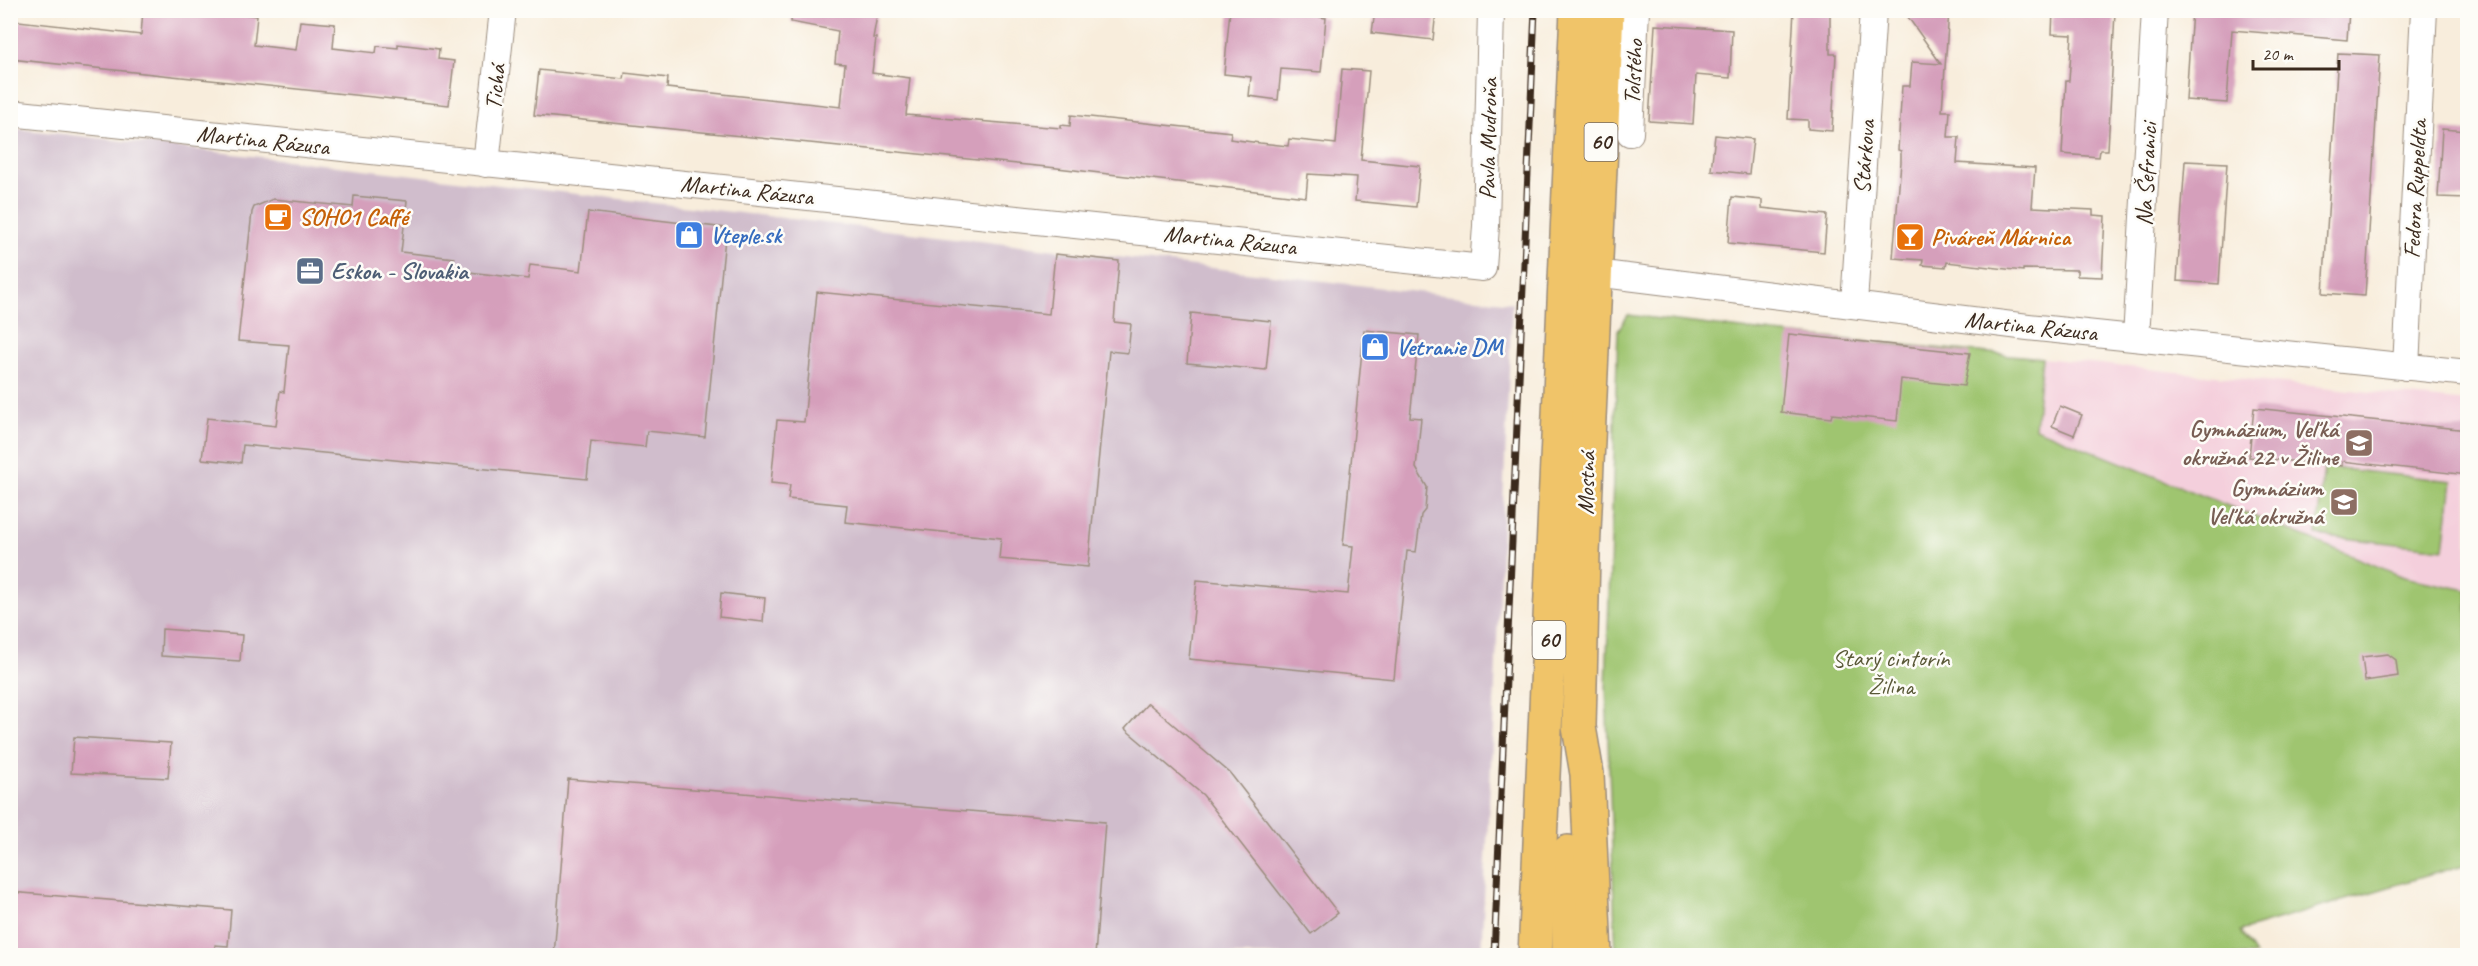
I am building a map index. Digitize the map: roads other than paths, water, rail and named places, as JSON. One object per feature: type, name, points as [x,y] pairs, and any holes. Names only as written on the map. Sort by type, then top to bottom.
[{"type":"main road","name":"Mostná","points":[[1535,956],[1577,10]]},
{"type":"main road","name":"Mostná","points":[[1595,956],[1587,774],[1579,727],[1583,554],[1607,10]]},
{"type":"main road","points":[[1569,956],[1568,777],[1579,727]]},
{"type":"street","name":"Tichá","points":[[486,164],[503,10]]},
{"type":"street","name":"Pavla Mudroňa","points":[[1483,268],[1491,10]]},
{"type":"street","name":"Tolstého","points":[[1630,133],[1636,10]]},
{"type":"street","name":"Stárkova","points":[[1854,304],[1873,10]]},
{"type":"street","name":"Na Šefranici","points":[[2136,338],[2155,10]]},
{"type":"street","name":"Fedora Ruppeldta","points":[[2406,367],[2424,10]]},
{"type":"street","name":"Martina Rázusa","points":[[10,113],[1483,268]]},
{"type":"street","name":"Martina Rázusa","points":[[1595,273],[2028,327],[2468,373]]},
{"type":"railway","points":[[1494,956],[1535,10]]},
{"type":"place","name":"SOHO1 Caffé","points":[[278,217]]},
{"type":"place","name":"Vteple.sk","points":[[689,235]]},
{"type":"place","name":"Piváreň Márnica","points":[[1910,237]]},
{"type":"place","name":"Eskon - Slovakia","points":[[310,271]]},
{"type":"place","name":"Vetranie DM","points":[[1375,347]]},
{"type":"place","name":"Gymnázium, Veľká okružná 22 v Žiline","points":[[2359,443]]},
{"type":"place","name":"Gymnázium Veľká okružná","points":[[2344,502]]},
{"type":"park label","name":"Starý cintorín Žilina","points":[[1891,672]]}]
